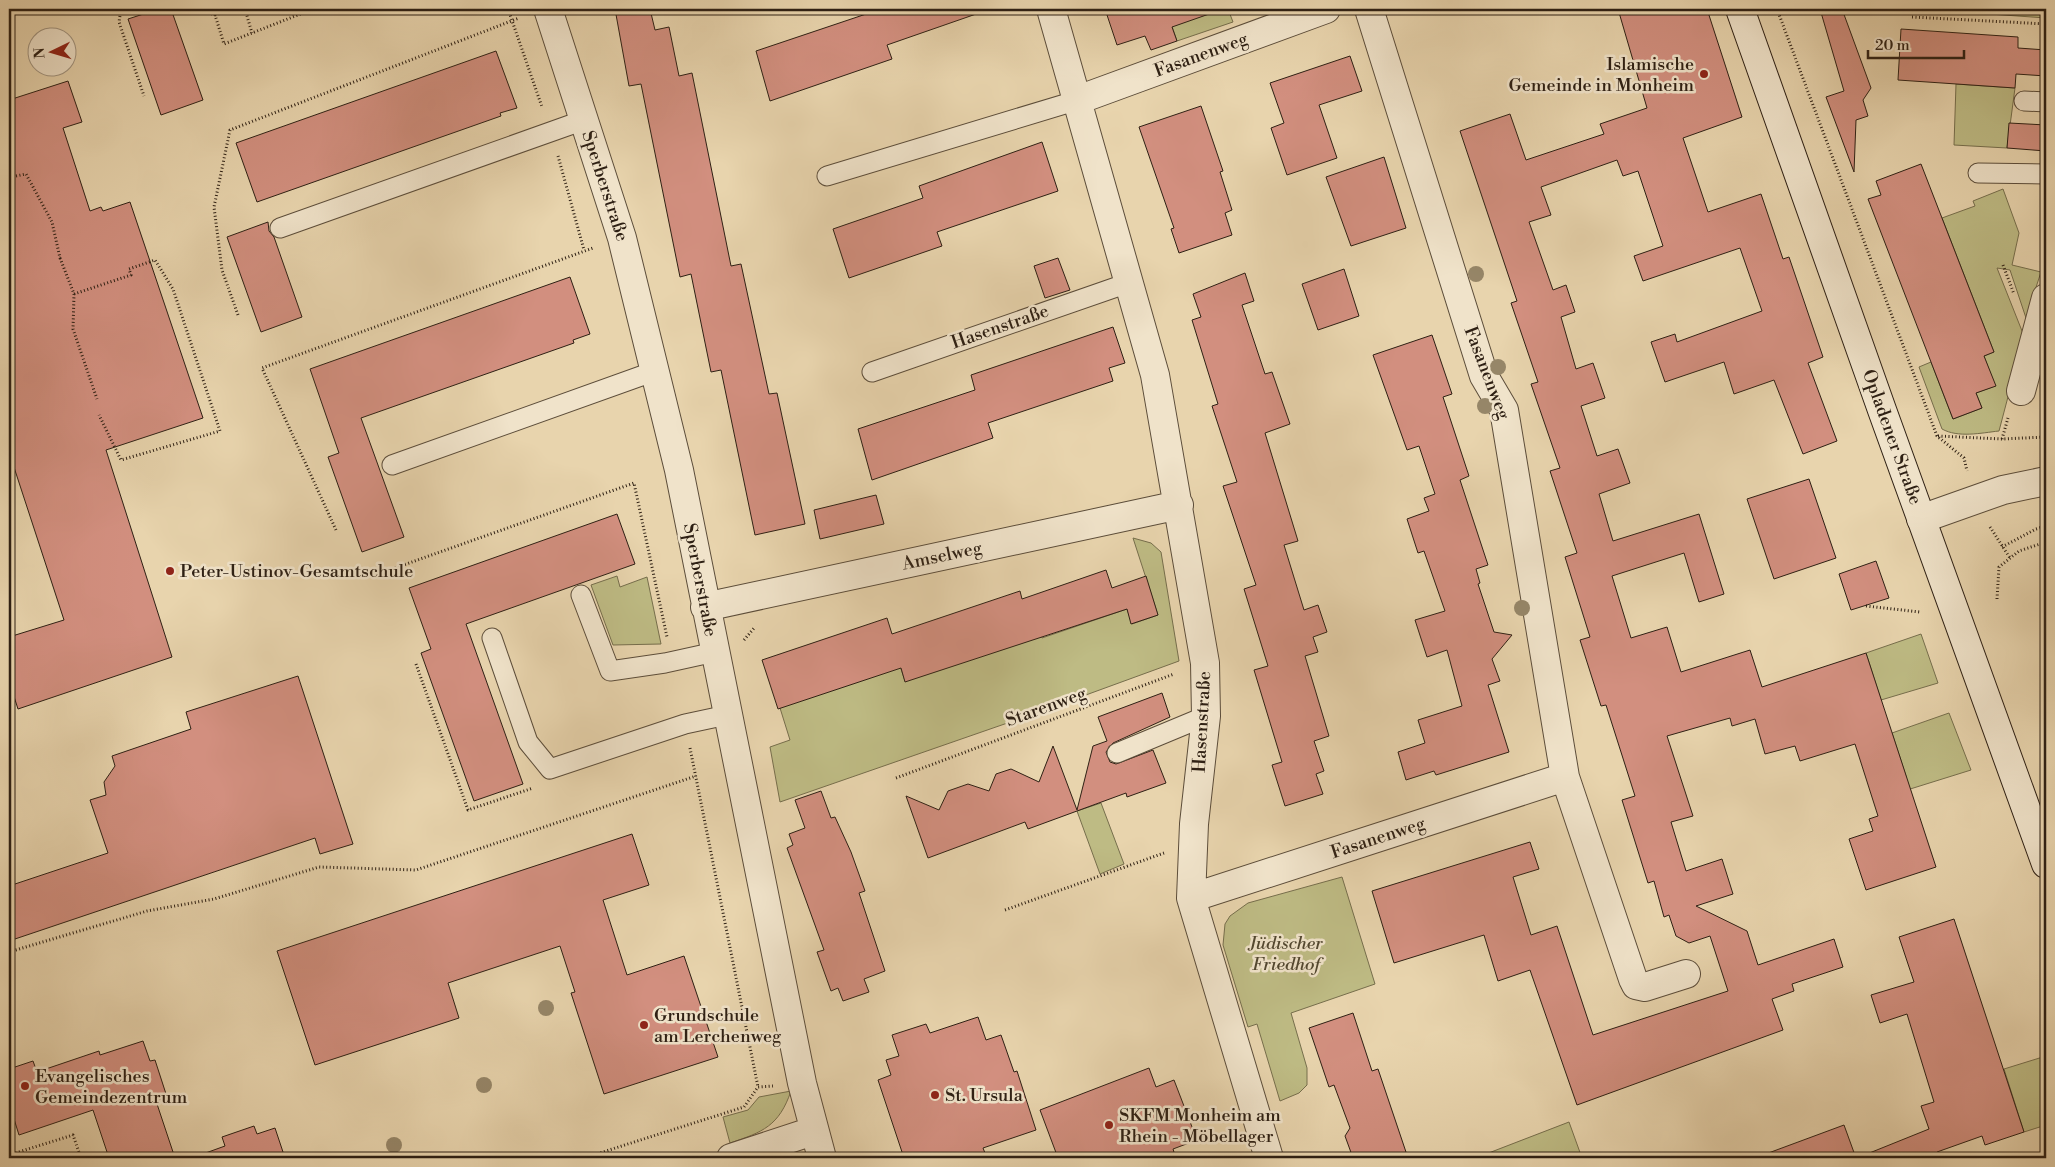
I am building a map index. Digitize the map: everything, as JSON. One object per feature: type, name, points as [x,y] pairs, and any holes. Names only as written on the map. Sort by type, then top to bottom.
[{"type":"street","name":"Sperberstraße","points":[[548,9],[622,238],[679,470],[705,607],[727,649],[727,715],[802,1083],[813,1132],[822,1158]]},
{"type":"street","name":"Hasenstraße","points":[[1051,9],[1075,101],[1156,375],[1205,663],[1206,716],[1192,842],[1191,898],[1269,1158]]},
{"type":"street","name":"Fasanenweg","points":[[1075,101],[1326,9]]},
{"type":"street","name":"Fasanenweg","points":[[1369,9],[1484,376],[1504,410],[1565,777],[1632,979],[1636,985],[1644,987],[1686,974]]},
{"type":"street","name":"Opladener Straße","points":[[1740,9],[2046,864]]},
{"type":"street","points":[[2021,391],[2046,298]]},
{"type":"street","points":[[1921,519],[2003,490],[2046,481]]},
{"type":"street","name":"Amselweg","points":[[705,607],[1179,505]]},
{"type":"street","name":"Fasanenweg","points":[[1191,898],[1565,777]]},
{"type":"street","points":[[731,1158],[813,1132]]},
{"type":"lane","points":[[826,176],[1075,101]]},
{"type":"lane","points":[[2024,101],[2046,102]]},
{"type":"lane","points":[[280,228],[584,120]]},
{"type":"lane","points":[[1978,173],[2046,174]]},
{"type":"lane","name":"Hasenstraße","points":[[872,372],[1128,282]]},
{"type":"lane","points":[[392,465],[655,371]]},
{"type":"lane","points":[[581,596],[610,671],[672,662],[727,649]]},
{"type":"lane","points":[[492,638],[528,742],[550,769],[685,724],[727,715]]},
{"type":"lane","points":[[1117,753],[1206,716]]},
{"type":"path","points":[[121,9],[119,22],[144,96]]},
{"type":"path","points":[[198,9],[215,15],[232,9]]},
{"type":"path","points":[[245,9],[252,33]]},
{"type":"path","points":[[215,15],[224,44],[313,9]]},
{"type":"path","points":[[238,315],[222,270],[214,207],[230,130],[511,21],[508,9]]},
{"type":"path","points":[[1778,9],[1937,436],[1964,458],[1973,501],[2010,558]]},
{"type":"path","points":[[1912,17],[2046,24]]},
{"type":"path","points":[[16,176],[26,174],[52,222],[61,257],[74,294],[73,329],[97,399]]},
{"type":"path","points":[[336,530],[262,368],[579,252]]},
{"type":"path","points":[[74,294],[131,275],[129,269],[155,260],[173,289],[220,431],[120,460],[99,415]]},
{"type":"path","points":[[1937,436],[2002,439],[2046,437]]},
{"type":"path","points":[[395,568],[634,483],[672,662]]},
{"type":"path","points":[[2002,547],[2036,529],[2046,526]]},
{"type":"path","points":[[1997,599],[1999,568],[2019,551],[2046,542]]},
{"type":"path","points":[[1866,606],[1920,612]]},
{"type":"path","points":[[727,649],[756,626]]},
{"type":"path","name":"Starenweg","points":[[896,778],[1205,663]]},
{"type":"path","points":[[416,664],[468,810],[532,790],[550,769]]},
{"type":"path","points":[[584,1158],[744,1107],[758,1087],[685,724]]},
{"type":"path","points":[[9,952],[146,912],[214,899],[319,867],[416,870],[696,776]]},
{"type":"path","points":[[1005,910],[1192,842]]},
{"type":"path","points":[[758,1087],[802,1083]]},
{"type":"path","points":[[9,1155],[73,1135],[81,1158]]},
{"type":"green space","points":[[1166,9],[1228,9],[1233,22],[1177,41]]},
{"type":"green space","points":[[1919,9],[2046,9],[2046,18]]},
{"type":"green space","points":[[1956,84],[2015,88],[2007,148],[1954,145]]},
{"type":"green space","points":[[2003,189],[2019,233],[2012,265],[2041,272],[2026,318],[2010,270],[1997,268],[2024,336],[1999,431],[1970,434],[1948,432],[1942,429],[1919,367],[1931,362],[1953,419],[1982,408],[1976,393],[1995,386],[1984,356],[1994,352],[1942,218],[1975,206],[1973,201]]},
{"type":"green space","points":[[1133,538],[1151,543],[1161,552],[1179,661],[780,802],[770,747],[790,740],[780,708],[895,651],[905,681],[1034,617],[1042,638],[1127,609],[1132,624],[1158,615]]},
{"type":"green space","points":[[617,576],[620,587],[647,577],[661,644],[613,645],[591,585]]},
{"type":"green space","points":[[1921,634],[1938,683],[1881,700],[1866,653]]},
{"type":"green space","points":[[1949,713],[1971,770],[1907,790],[1906,776],[1892,733]]},
{"type":"green space","points":[[1101,803],[1124,864],[1100,874],[1077,811]]},
{"type":"green space","name":"Jüdischer Friedhof","points":[[1342,877],[1375,984],[1291,1013],[1307,1068],[1307,1085],[1299,1093],[1280,1101],[1257,1024],[1248,1027],[1223,945],[1225,924],[1230,916],[1248,903]]},
{"type":"green space","points":[[2046,1056],[2046,1125],[2024,1132],[2004,1069]]},
{"type":"green space","points":[[791,1091],[781,1112],[768,1126],[761,1131],[730,1143],[723,1117],[748,1110],[759,1097]]},
{"type":"green space","points":[[1569,1122],[1582,1158],[1487,1158],[1486,1154]]},
{"type":"building","points":[[159,9],[171,9],[203,100],[161,115],[128,19]]},
{"type":"building","points":[[615,9],[650,9],[655,30],[669,27],[679,76],[692,73],[731,266],[741,264],[769,394],[777,393],[805,524],[755,535],[721,370],[711,372],[691,274],[680,277],[641,84],[629,86]]},
{"type":"building","points":[[881,9],[979,9],[979,13],[887,45],[892,59],[770,101],[756,51]]},
{"type":"building","points":[[1105,9],[1211,9],[1212,13],[1172,27],[1177,41],[1151,50],[1145,36],[1117,45]]},
{"type":"building","points":[[1618,9],[1707,9],[1742,117],[1683,138],[1708,212],[1761,194],[1783,259],[1789,257],[1823,357],[1808,363],[1837,441],[1803,454],[1774,380],[1734,394],[1724,362],[1665,382],[1651,342],[1675,334],[1677,342],[1762,311],[1740,248],[1643,281],[1634,256],[1663,246],[1638,171],[1623,176],[1617,160],[1541,187],[1551,215],[1529,222],[1553,290],[1566,285],[1575,312],[1561,317],[1576,369],[1593,363],[1605,398],[1581,406],[1597,456],[1618,449],[1630,483],[1599,494],[1613,541],[1699,514],[1724,594],[1699,602],[1684,553],[1612,576],[1631,638],[1667,627],[1681,672],[1750,650],[1762,687],[1866,653],[1936,867],[1866,890],[1849,839],[1873,831],[1869,819],[1878,816],[1855,744],[1800,761],[1795,746],[1765,754],[1755,719],[1732,726],[1730,718],[1667,736],[1693,816],[1671,822],[1686,871],[1722,859],[1733,894],[1696,906],[1747,931],[1758,965],[1834,939],[1843,967],[1792,984],[1794,991],[1772,999],[1783,1030],[1577,1105],[1530,970],[1498,981],[1484,935],[1394,963],[1372,891],[1530,842],[1539,869],[1513,877],[1531,935],[1557,926],[1593,1035],[1728,991],[1710,936],[1689,943],[1676,936],[1669,915],[1664,917],[1654,881],[1648,883],[1622,800],[1635,796],[1606,705],[1601,706],[1580,640],[1590,637],[1565,557],[1577,553],[1550,471],[1560,468],[1531,384],[1538,382],[1511,303],[1517,301],[1460,131],[1510,114],[1526,160],[1604,134],[1600,124],[1647,108]]},
{"type":"building","points":[[1820,9],[1842,9],[1871,88],[1863,100],[1868,116],[1856,120],[1854,172],[1826,97],[1844,91]]},
{"type":"building","points":[[1901,29],[2018,37],[2018,48],[2046,50],[2046,76],[2016,74],[2015,88],[1898,80]]},
{"type":"building","points":[[496,51],[517,108],[500,113],[501,116],[257,202],[236,143]]},
{"type":"building","points":[[1350,56],[1362,91],[1319,105],[1337,158],[1287,175],[1271,128],[1284,123],[1270,83]]},
{"type":"building","points":[[68,81],[82,122],[63,128],[90,211],[101,207],[103,211],[130,202],[203,418],[106,450],[172,657],[18,709],[9,681],[9,637],[64,620],[9,452],[9,100]]},
{"type":"building","points":[[1201,106],[1223,171],[1220,172],[1232,210],[1225,213],[1232,235],[1179,253],[1171,229],[1174,228],[1139,127]]},
{"type":"building","points":[[2009,123],[2046,125],[2046,151],[2007,148]]},
{"type":"building","points":[[1042,142],[1058,191],[937,232],[942,246],[849,278],[833,229],[923,198],[919,186]]},
{"type":"building","points":[[1384,157],[1406,228],[1351,246],[1326,177]]},
{"type":"building","points":[[1921,164],[1994,352],[1984,356],[1996,386],[1976,393],[1982,408],[1953,419],[1868,199],[1881,195],[1876,181]]},
{"type":"building","points":[[268,222],[269,231],[274,237],[302,317],[261,332],[227,237]]},
{"type":"building","points":[[1058,258],[1070,290],[1045,298],[1034,266]]},
{"type":"building","points":[[1344,269],[1359,316],[1318,330],[1302,284]]},
{"type":"building","points":[[1245,273],[1254,301],[1242,305],[1265,374],[1272,372],[1290,424],[1265,433],[1298,541],[1284,545],[1304,610],[1318,605],[1327,632],[1313,637],[1318,652],[1305,656],[1329,736],[1314,741],[1324,771],[1316,774],[1323,794],[1285,806],[1272,765],[1282,762],[1254,670],[1268,666],[1244,589],[1256,585],[1223,486],[1237,482],[1212,406],[1218,404],[1192,320],[1201,317],[1193,294]]},
{"type":"building","points":[[570,277],[590,334],[573,340],[574,343],[361,418],[404,537],[362,552],[328,457],[339,453],[310,369]]},
{"type":"building","points":[[1113,327],[1125,363],[1109,368],[1113,381],[988,423],[993,438],[872,480],[858,429],[975,390],[971,375]]},
{"type":"building","points":[[1432,335],[1452,394],[1443,397],[1469,476],[1460,480],[1488,565],[1476,569],[1480,583],[1478,584],[1494,632],[1512,635],[1492,659],[1500,681],[1488,685],[1509,752],[1436,775],[1434,771],[1406,780],[1398,752],[1425,743],[1418,720],[1462,706],[1447,650],[1427,657],[1415,620],[1445,611],[1424,551],[1418,553],[1407,519],[1429,511],[1424,498],[1435,494],[1419,446],[1407,450],[1373,355]]},
{"type":"building","points":[[1809,479],[1836,558],[1774,579],[1747,499]]},
{"type":"building","points":[[876,495],[884,524],[820,539],[814,510]]},
{"type":"building","points":[[617,514],[635,564],[466,624],[523,784],[474,801],[421,653],[431,649],[409,588]]},
{"type":"building","points":[[1876,561],[1889,598],[1851,610],[1839,574]]},
{"type":"building","points":[[1106,570],[1112,588],[1146,576],[1158,615],[1131,624],[1127,609],[905,682],[901,668],[778,709],[762,660],[887,618],[892,634],[1020,591],[1022,599]]},
{"type":"building","points":[[298,676],[353,844],[320,854],[315,838],[9,941],[9,886],[108,853],[90,800],[106,795],[104,782],[115,766],[112,756],[191,729],[186,712]]},
{"type":"building","points":[[1162,693],[1170,717],[1113,743],[1106,752],[1110,762],[1116,764],[1153,750],[1166,783],[1127,797],[1126,793],[1028,829],[1025,822],[928,858],[906,796],[939,810],[948,791],[968,784],[989,791],[996,774],[1011,769],[1039,782],[1053,746],[1077,810],[1093,746],[1107,741],[1098,717]]},
{"type":"building","points":[[821,791],[831,818],[835,817],[851,852],[865,891],[859,893],[885,971],[864,979],[869,992],[843,1001],[838,988],[831,991],[817,952],[824,950],[787,848],[793,845],[789,834],[805,828],[795,800]]},
{"type":"building","points":[[632,834],[649,885],[603,900],[627,975],[684,956],[718,1057],[604,1094],[571,993],[575,992],[560,946],[448,983],[459,1018],[315,1065],[277,951]]},
{"type":"building","points":[[1954,919],[2024,1132],[1985,1145],[1982,1136],[1937,1152],[1938,1158],[1857,1158],[1929,1129],[1921,1106],[1934,1102],[1907,1014],[1880,1023],[1871,995],[1914,982],[1899,937]]},
{"type":"building","points":[[1353,1013],[1372,1071],[1378,1069],[1408,1158],[1353,1158],[1345,1136],[1350,1128],[1334,1085],[1329,1087],[1309,1028]]},
{"type":"building","points":[[978,1017],[986,1040],[1001,1035],[1014,1072],[1017,1071],[1036,1130],[983,1148],[987,1158],[904,1158],[878,1080],[891,1075],[886,1060],[899,1056],[892,1035],[926,1024],[930,1033]]},
{"type":"building","points":[[143,1041],[150,1061],[155,1060],[167,1097],[156,1101],[175,1158],[109,1158],[93,1110],[19,1135],[9,1103],[9,1069],[33,1061],[37,1072],[99,1051],[100,1055]]},
{"type":"building","points":[[1149,1068],[1156,1087],[1174,1080],[1197,1140],[1173,1149],[1174,1152],[1160,1158],[1058,1158],[1040,1110]]},
{"type":"building","points":[[1844,1125],[1856,1158],[1763,1158],[1763,1155]]},
{"type":"building","points":[[254,1126],[257,1134],[275,1128],[285,1158],[201,1158],[200,1155],[225,1146],[222,1137]]},
{"type":"place","name":"Islamische Gemeinde in Monheim","points":[[1704,74]]},
{"type":"place","name":"Peter-Ustinov-Gesamtschule","points":[[170,571]]},
{"type":"place","name":"Grundschule am Lerchenweg","points":[[644,1025]]},
{"type":"place","name":"Evangelisches Gemeindezentrum","points":[[25,1086]]},
{"type":"place","name":"St. Ursula","points":[[935,1095]]},
{"type":"place","name":"SKFM Monheim am Rhein - Möbellager","points":[[1109,1125]]}]
